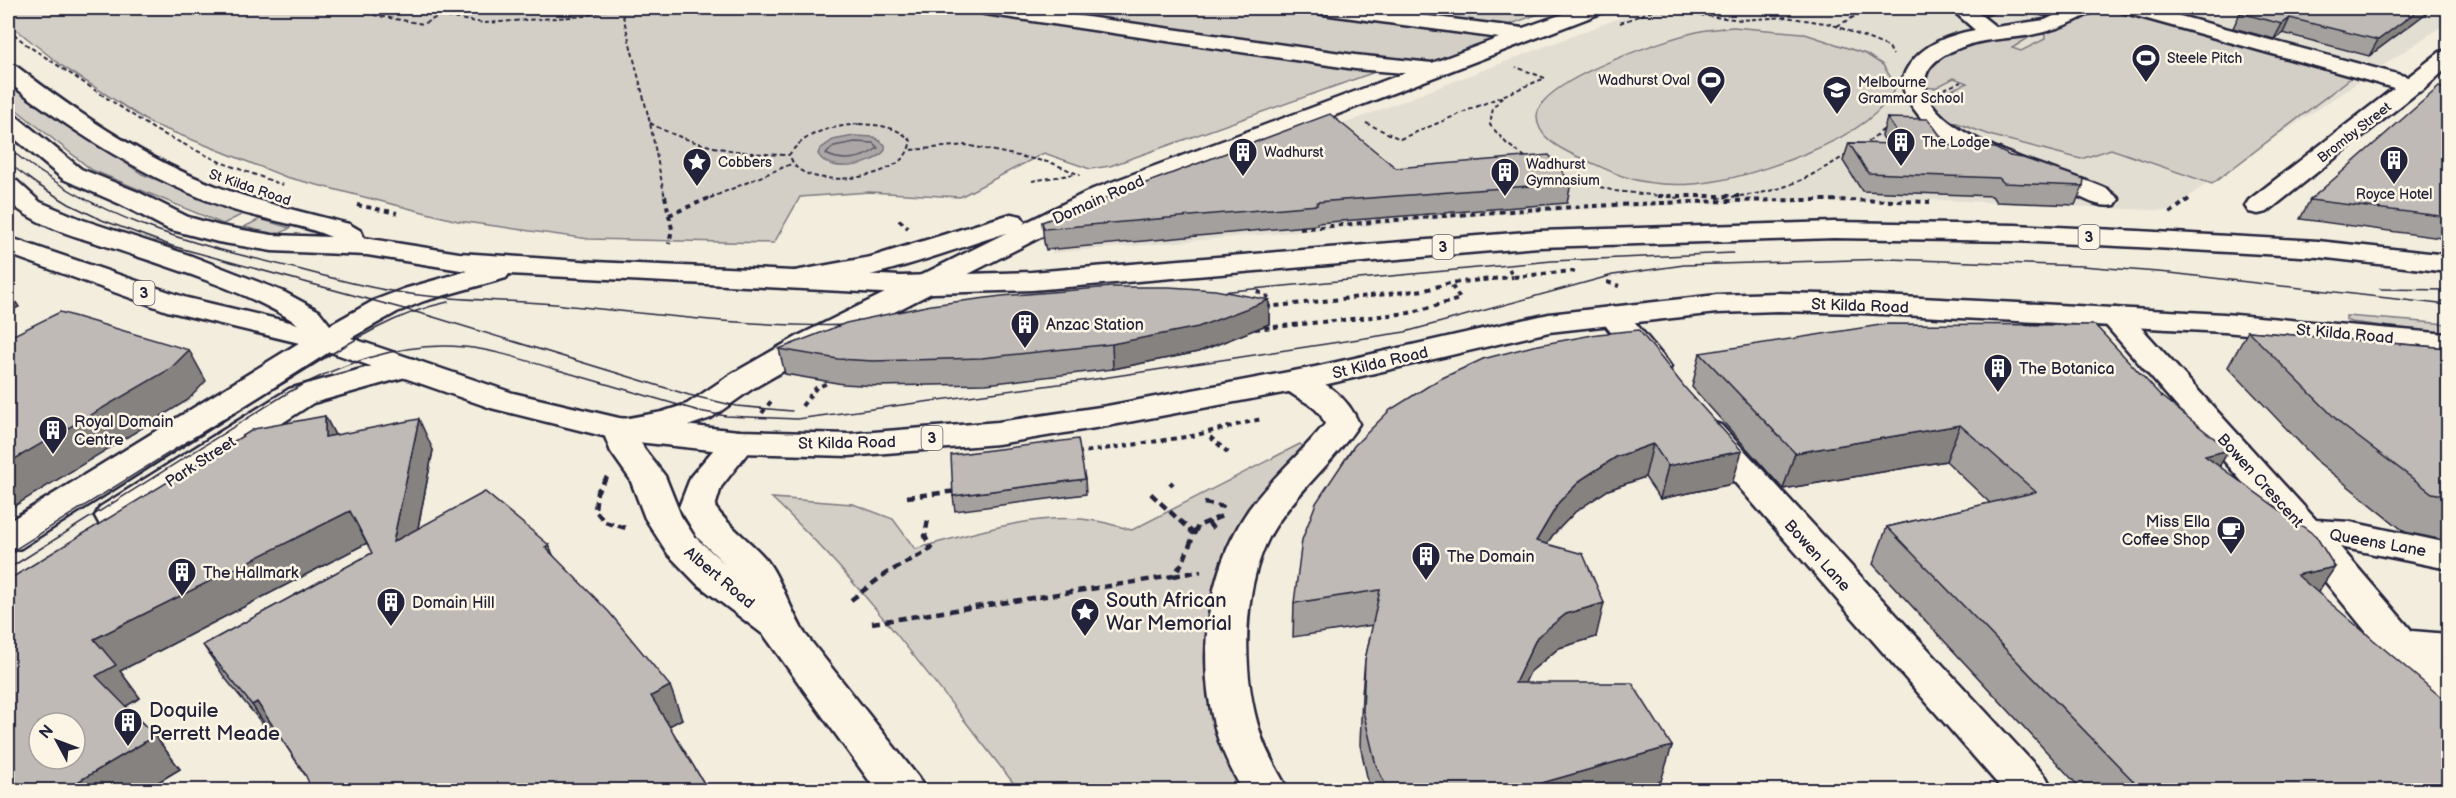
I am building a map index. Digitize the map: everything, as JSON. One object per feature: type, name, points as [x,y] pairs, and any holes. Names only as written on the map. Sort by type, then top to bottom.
[{"type":"main road","points":[[986,8],[1355,62],[1434,69]]},
{"type":"main road","points":[[1322,8],[1524,35]]},
{"type":"main road","name":"Domain Road","points":[[619,429],[667,423],[699,411],[780,359],[1102,195],[1597,8]]},
{"type":"main road","points":[[1960,8],[1991,33]]},
{"type":"main road","points":[[2086,8],[2050,25],[1991,33],[1943,47],[1930,55],[1918,68],[1915,87],[1930,116],[1943,127],[1978,148],[2036,173],[2091,190],[2106,199]]},
{"type":"main road","points":[[2129,8],[2418,91]]},
{"type":"main road","name":"Bromby Street","points":[[2258,206],[2418,91],[2448,57]]},
{"type":"main road","name":"St Kilda Road","points":[[8,71],[104,140],[178,179],[242,204],[339,230],[367,247]]},
{"type":"main road","name":"St Kilda Road","points":[[8,121],[72,174],[129,198],[178,223],[218,234],[272,243],[367,247],[459,262],[518,266],[774,280],[925,284],[1137,274],[1318,256],[1539,239],[1834,230],[2015,233],[2138,239],[2318,249],[2448,263]]},
{"type":"main road","points":[[8,187],[31,208],[73,226],[178,261],[273,298],[308,316],[326,340]]},
{"type":"main road","points":[[774,280],[841,273],[881,264],[1102,195]]},
{"type":"main road","name":"St Kilda Road","points":[[8,245],[178,305],[326,340],[503,401],[619,429],[739,442],[849,445],[998,433],[1107,417],[1294,381],[1549,323],[1717,304],[1778,302],[1890,305],[2115,317],[2299,328],[2448,343]]},
{"type":"main road","points":[[8,539],[326,340],[386,306],[414,295],[518,266]]},
{"type":"main road","name":"Bowen Lane","points":[[1613,315],[1681,400],[2030,790]]},
{"type":"main road","name":"Bowen Crescent","points":[[2115,317],[2307,532],[2448,702]]},
{"type":"main road","name":"Park Street","points":[[88,532],[301,396],[405,367]]},
{"type":"main road","points":[[1265,790],[1238,733],[1228,686],[1227,630],[1240,565],[1253,533],[1279,494],[1342,424],[1340,417],[1327,399],[1294,381]]},
{"type":"main road","name":"Albert Road","points":[[619,429],[628,452],[647,476],[663,518],[681,545],[711,574],[778,625]]},
{"type":"main road","name":"Albert Road","points":[[739,442],[704,484],[697,507],[711,529],[751,567],[778,625],[902,790]]},
{"type":"main road","name":"Queens Lane","points":[[2307,532],[2350,535],[2448,556]]},
{"type":"main road","points":[[2402,645],[2448,649]]},
{"type":"path","points":[[8,12],[26,8]]},
{"type":"path","points":[[352,8],[363,13],[423,24],[438,17]]},
{"type":"path","points":[[388,8],[484,23],[513,23],[585,16],[614,8]]},
{"type":"path","points":[[621,8],[650,123],[672,229],[669,244]]},
{"type":"path","points":[[1837,26],[1870,8]]},
{"type":"path","points":[[1620,23],[1654,10],[1742,20],[1785,16],[1837,26],[1889,47],[1901,70],[1915,87],[1897,120],[1860,146]]},
{"type":"path","points":[[8,29],[27,45],[155,130],[220,162],[285,186]]},
{"type":"path","points":[[1363,121],[1400,139],[1545,78],[1510,64],[1521,60]]},
{"type":"path","points":[[1946,89],[1961,82]]},
{"type":"path","points":[[1502,97],[1493,108],[1491,125],[1507,144],[1530,160]]},
{"type":"path","points":[[650,123],[670,135],[710,148],[750,154],[789,155]]},
{"type":"path","points":[[877,125],[899,131],[911,141],[911,150],[904,159],[891,167],[853,177],[814,176],[800,171],[791,164],[789,155],[794,146],[813,134],[839,126],[877,125]]},
{"type":"path","points":[[911,150],[966,145],[1052,163],[1078,173],[1032,181]]},
{"type":"path","points":[[1555,173],[1581,184],[1620,193],[1674,198],[1746,195],[1775,191],[1797,184],[1851,152]]},
{"type":"path","points":[[669,215],[708,200],[762,174],[791,164]]},
{"type":"path","points":[[2169,214],[2189,199]]},
{"type":"path","points":[[352,204],[397,213]]},
{"type":"path","points":[[1509,269],[1513,277]]},
{"type":"path","points":[[1265,307],[1425,290],[1450,283],[1572,271],[1578,273]]},
{"type":"path","points":[[1252,329],[1409,313],[1460,299],[1450,283]]},
{"type":"path","points":[[802,406],[816,388],[830,382]]},
{"type":"path","points":[[1210,437],[1231,454]]},
{"type":"path","points":[[907,497],[965,490]]},
{"type":"path","points":[[1149,492],[1194,534]]},
{"type":"path","points":[[872,623],[1173,576],[1183,562],[1198,526],[1231,512],[1232,508],[1204,503]]},
{"type":"path","points":[[851,600],[885,574],[931,549],[925,536],[928,519]]},
{"type":"shaded area","points":[[8,8],[1555,8],[1489,32],[1506,35],[1425,65],[1403,62],[1110,166],[1090,169],[1044,153],[960,197],[869,192],[800,197],[774,243],[589,239],[458,221],[286,177],[150,123],[62,66],[8,23]]},
{"type":"shaded area","name":"Melbourne Grammar School","points":[[1645,8],[2448,8],[2448,22],[2207,183],[2170,211],[1942,200],[1719,203],[1524,212],[1052,253],[1059,233]]},
{"type":"shaded area","name":"Steele Pitch","points":[[2119,9],[2286,55],[2283,58],[2352,77],[2212,184],[2111,149],[2081,159],[1993,136],[1943,118],[1924,92],[1944,93],[1967,83],[1954,78],[1935,88],[1924,87],[1928,72],[1937,60],[1965,44],[1982,39],[2030,32],[2033,35],[2012,48],[2021,51],[2045,39],[2045,35],[2039,32],[2064,26],[2094,10]]},
{"type":"shaded area","name":"Wadhurst Oval","points":[[1733,27],[1802,33],[1866,54],[1883,65],[1896,86],[1881,108],[1870,118],[1832,142],[1740,176],[1693,184],[1645,182],[1622,176],[1563,149],[1550,141],[1541,130],[1537,116],[1543,103],[1558,89],[1581,75],[1635,51],[1662,42],[1701,31]]},
{"type":"shaded area","points":[[8,84],[142,174],[243,214],[223,224],[92,170],[8,103]]},
{"type":"shaded area","points":[[260,219],[290,228],[278,235],[244,227]]},
{"type":"shaded area","points":[[2346,316],[2448,324],[2448,334],[2351,322],[2346,320]]},
{"type":"shaded area","points":[[1300,444],[1304,447],[1266,492],[1227,735],[1251,790],[1019,790],[931,677],[839,566],[772,498],[853,504],[893,519],[915,549],[981,531],[1051,519],[1096,521],[1132,530]]},
{"type":"water","points":[[854,136],[874,137],[885,145],[885,150],[871,160],[852,166],[832,164],[824,161],[818,154],[820,149],[833,140]]},
{"type":"building","points":[[2247,8],[2421,8],[2378,40],[2290,18],[2282,24],[2240,13]]},
{"type":"building","name":"Royce Hotel","points":[[2439,87],[2448,89],[2448,217],[2310,200]]},
{"type":"building","points":[[1330,114],[1396,168],[1549,155],[1571,183],[1317,202],[1317,205],[1044,229],[1042,222]]},
{"type":"building","points":[[1887,118],[1928,119],[1948,146],[1995,148],[2010,156],[2023,158],[2084,179],[2083,186],[2004,183],[1999,178],[1868,173],[1849,143],[1905,144]]},
{"type":"building","points":[[1111,287],[1215,290],[1269,300],[1198,327],[1112,344],[982,358],[873,361],[838,359],[779,349],[846,323],[931,305],[1002,296]]},
{"type":"building","points":[[60,312],[189,350],[170,369],[8,463],[8,332],[14,335]]},
{"type":"building","points":[[1887,324],[2095,325],[2162,397],[2229,450],[2205,456],[2316,536],[2335,567],[2297,575],[2448,703],[2448,790],[2142,790],[1887,527],[2036,492],[1960,425],[1795,453],[1700,353]]},
{"type":"building","name":"The Domain","points":[[1639,330],[1686,389],[1742,451],[1668,466],[1653,444],[1616,457],[1582,479],[1559,502],[1536,541],[1583,554],[1604,603],[1566,614],[1537,637],[1515,683],[1632,683],[1672,746],[1517,790],[1388,790],[1376,765],[1363,711],[1365,660],[1380,590],[1294,603],[1302,540],[1316,503],[1354,446],[1390,410],[1438,380],[1483,359],[1533,346],[1598,334]]},
{"type":"building","points":[[2248,331],[2448,348],[2448,496],[2432,493],[2342,425]]},
{"type":"building","points":[[325,416],[325,437],[419,419],[393,542],[485,492],[549,545],[545,547],[609,612],[670,686],[651,696],[708,790],[312,790],[305,774],[257,702],[252,705],[203,645],[372,553],[350,511],[94,639],[116,665],[96,676],[155,736],[64,790],[8,790],[8,580],[254,429]]},
{"type":"building","points":[[1078,439],[1085,479],[953,496],[951,455]]},
{"type":"tram line","points":[[8,148],[41,173],[75,193],[109,211],[144,225],[179,238],[371,287],[436,297],[545,303],[710,320],[783,325],[857,325]]},
{"type":"tram line","points":[[8,163],[69,204],[102,220],[172,246],[415,312]]},
{"type":"tram line","points":[[1210,293],[1552,261],[1733,253]]},
{"type":"tram line","points":[[8,569],[309,381],[373,356],[418,347],[464,347],[500,353],[699,411],[726,416],[797,419],[1096,379],[1405,332],[1613,275],[1684,265],[1889,259],[2082,266],[2170,273],[2448,305]]},
{"type":"tram line","points":[[2380,289],[2448,290]]},
{"type":"tram line","points":[[415,312],[448,302]]},
{"type":"tram line","points":[[8,554],[344,346],[384,324],[415,312]]},
{"type":"tram line","points":[[415,312],[689,395],[736,406],[792,411]]},
{"type":"place","name":"Steele Pitch","points":[[2146,84]]},
{"type":"place","name":"Wadhurst Oval","points":[[1711,106]]},
{"type":"place","name":"Melbourne Grammar School","points":[[1837,116]]},
{"type":"place","name":"The Lodge","points":[[1901,168]]},
{"type":"place","name":"Wadhurst","points":[[1243,178]]},
{"type":"place","name":"Royce Hotel","points":[[2394,186]]},
{"type":"place","name":"Cobbers","points":[[697,188]]},
{"type":"place","name":"Wadhurst Gymnasium","points":[[1505,198]]},
{"type":"place","name":"Anzac Station","points":[[1025,350]]},
{"type":"place","name":"The Botanica","points":[[1998,394]]},
{"type":"place","name":"Royal Domain Centre","points":[[53,456]]},
{"type":"place","name":"Miss Ella Coffee Shop","points":[[2231,556]]},
{"type":"place","name":"The Domain","points":[[1426,582]]},
{"type":"place","name":"The Hallmark","points":[[182,598]]},
{"type":"place","name":"Domain Hill","points":[[391,628]]},
{"type":"place","name":"South African War Memorial","points":[[1085,638]]},
{"type":"place","name":"Doquile Perrett Meade","points":[[128,748]]}]
